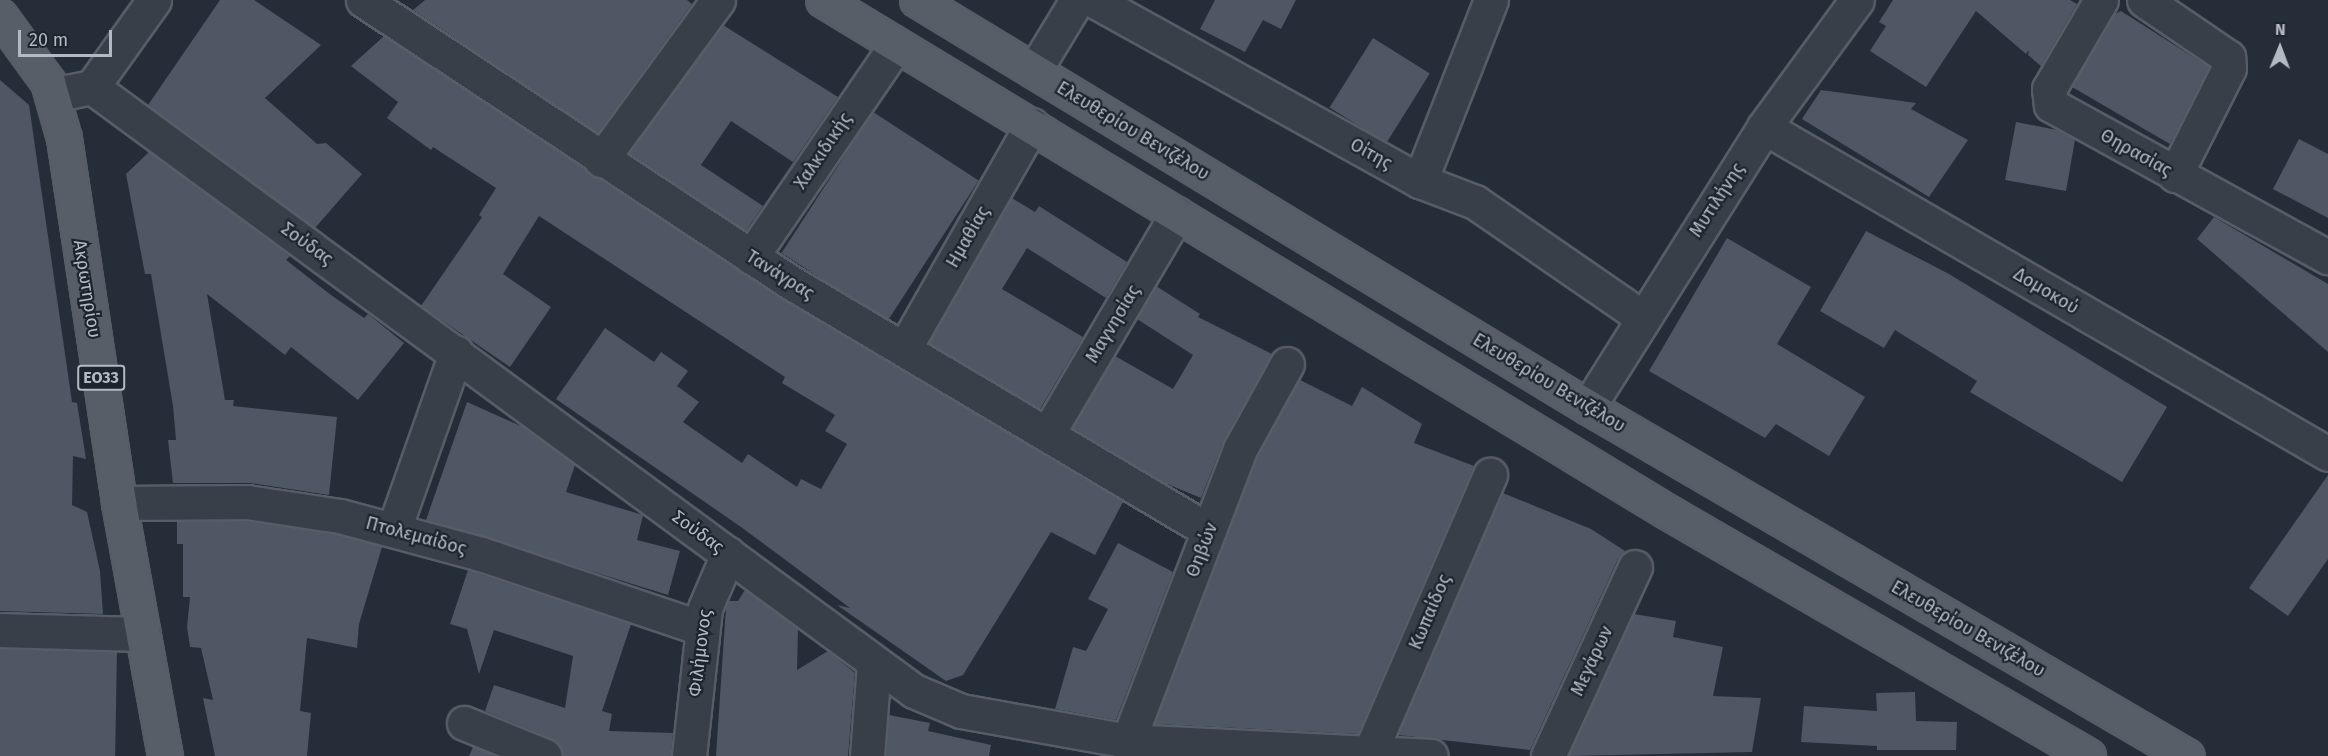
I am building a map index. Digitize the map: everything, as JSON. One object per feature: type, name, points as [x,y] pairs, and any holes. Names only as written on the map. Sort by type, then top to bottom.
[{"type":"main road","points":[[823,0],[1666,511],[2088,756]]},
{"type":"main road","name":"Ελευθερίου Βενιζέλου","points":[[917,0],[1588,407],[2187,756]]},
{"type":"main road","name":"Ακρωτηρίου","points":[[0,16],[30,54],[52,95],[66,151],[119,503],[165,756]]},
{"type":"street","points":[[52,95],[92,87],[154,0]]},
{"type":"street","name":"Τανάγρας","points":[[363,0],[751,257],[1209,531]]},
{"type":"street","points":[[602,160],[718,0]]},
{"type":"street","points":[[1034,71],[1077,0]]},
{"type":"street","name":"Οίτης","points":[[1093,0],[1420,181],[1475,202],[1642,317]]},
{"type":"street","points":[[1420,181],[1491,0]]},
{"type":"street","name":"Μυτιλήνης","points":[[1588,407],[1642,317],[1764,127],[1857,0]]},
{"type":"street","name":"Θηρασίας","points":[[2101,0],[2049,89],[2050,105],[2328,257]]},
{"type":"street","points":[[2144,0],[2228,57],[2229,68],[2175,175]]},
{"type":"street","name":"Χαλκιδικής","points":[[751,257],[896,45]]},
{"type":"street","name":"Σούδας","points":[[92,87],[728,554],[874,665],[914,692],[961,711],[1128,741],[1371,750],[1431,756]]},
{"type":"street","name":"Ημαθίας","points":[[904,349],[1032,125]]},
{"type":"street","name":"Δομοκού","points":[[1764,127],[2328,454]]},
{"type":"street","name":"Μαγνησίας","points":[[1048,433],[1177,214]]},
{"type":"street","points":[[394,529],[456,353]]},
{"type":"street","name":"Θηβών","points":[[1128,741],[1240,449],[1287,364]]},
{"type":"street","name":"Κωπαίδος","points":[[1371,750],[1490,474]]},
{"type":"street","name":"Πτολεμαίδος","points":[[119,503],[275,504],[394,529],[701,628]]},
{"type":"street","name":"Φιλήμονος","points":[[689,756],[701,628],[708,595],[728,554]]},
{"type":"street","name":"Μεγάρων","points":[[1548,756],[1635,567]]},
{"type":"street","points":[[0,630],[143,634]]},
{"type":"street","points":[[867,756],[874,665]]},
{"type":"street","points":[[464,723],[545,756]]},
{"type":"building","points":[[220,0],[254,0],[321,45],[265,98],[317,144],[326,143],[362,174],[315,228],[148,105]]},
{"type":"building","points":[[425,0],[687,0],[692,4],[598,133],[413,10]]},
{"type":"building","points":[[1215,0],[1296,0],[1281,29],[1263,20],[1245,52],[1200,29]]},
{"type":"building","points":[[1893,0],[2070,0],[2077,4],[2041,66],[2028,55],[2029,50],[2026,54],[1976,11],[1926,87],[1870,51],[1886,26],[1879,22]]},
{"type":"building","points":[[2121,11],[2209,67],[2170,144],[2072,87],[2115,14]]},
{"type":"building","points":[[723,25],[838,97],[793,162],[731,121],[701,165],[763,206],[746,231],[629,153]]},
{"type":"building","points":[[384,36],[780,298],[1123,502],[1095,555],[1051,532],[963,675],[946,681],[837,605],[850,608],[741,527],[556,399],[605,328],[654,362],[661,352],[688,371],[677,386],[699,402],[683,422],[742,463],[748,454],[797,487],[801,479],[821,489],[847,444],[825,431],[835,415],[782,383],[785,377],[539,216],[503,274],[551,307],[510,367],[421,306],[482,217],[479,215],[496,188],[433,147],[431,150],[387,118],[398,102],[351,66]]},
{"type":"building","points":[[1373,38],[1430,74],[1386,143],[1330,108]]},
{"type":"building","points":[[0,80],[29,105],[72,402],[77,403],[86,459],[73,456],[72,505],[87,512],[100,571],[103,614],[0,611]]},
{"type":"building","points":[[1821,90],[1916,103],[1911,109],[1968,140],[1929,197],[1802,119]]},
{"type":"building","points":[[873,112],[979,181],[887,322],[782,253]]},
{"type":"building","points":[[2016,122],[2057,130],[2075,140],[2066,191],[2005,180]]},
{"type":"building","points":[[2299,139],[2328,154],[2328,218],[2273,189]]},
{"type":"building","points":[[149,152],[290,256],[286,260],[331,295],[364,318],[368,314],[404,343],[358,400],[291,347],[285,355],[207,294],[225,400],[234,400],[233,406],[337,417],[329,495],[250,483],[173,483],[168,440],[176,440],[173,406],[151,274],[145,274],[126,174]]},
{"type":"building","points":[[1012,198],[1035,212],[1039,206],[1127,262],[1106,298],[1027,248],[1002,289],[1083,337],[1040,409],[929,343]]},
{"type":"building","points":[[2214,217],[2328,284],[2328,352],[2197,239]]},
{"type":"building","points":[[1866,231],[1949,274],[2167,407],[2122,482],[1970,392],[1977,381],[1895,330],[1884,348],[1820,311]]},
{"type":"building","points":[[1727,238],[1811,287],[1777,344],[1865,397],[1829,456],[1776,424],[1765,438],[1649,371]]},
{"type":"building","points":[[1156,286],[1200,314],[1198,317],[1272,354],[1224,440],[1201,498],[1165,483],[1073,428],[1115,356],[1173,389],[1193,355],[1137,319]]},
{"type":"building","points":[[1300,380],[1352,406],[1362,387],[1422,424],[1414,443],[1474,466],[1358,734],[1155,724],[1257,457]]},
{"type":"building","points":[[467,402],[523,427],[575,465],[566,492],[643,515],[637,540],[680,551],[668,595],[426,520]]},
{"type":"building","points":[[2328,475],[2328,559],[2288,616],[2249,588]]},
{"type":"building","points":[[1503,493],[1591,529],[1625,551],[1618,559],[1530,750],[1398,735]]},
{"type":"building","points":[[177,521],[246,521],[336,534],[382,547],[359,624],[357,648],[307,638],[300,711],[311,713],[307,756],[215,756],[203,698],[213,700],[201,648],[190,647],[187,627],[190,597],[183,597],[183,544],[177,544]]},
{"type":"building","points":[[1118,543],[1173,572],[1116,720],[1055,709],[1073,647],[1086,651],[1108,609],[1088,599]]},
{"type":"building","points":[[468,570],[631,624],[602,711],[612,714],[609,731],[673,733],[671,756],[563,756],[560,745],[552,739],[485,711],[494,685],[565,708],[573,656],[494,630],[479,674],[467,629],[450,624]]},
{"type":"building","points":[[745,590],[798,629],[797,670],[828,651],[855,673],[848,756],[716,756],[726,607],[728,601],[738,601]]},
{"type":"building","points":[[1634,614],[1676,621],[1673,637],[1723,647],[1713,696],[1761,698],[1752,752],[1569,756]]},
{"type":"building","points":[[0,649],[117,651],[115,756],[0,756]]},
{"type":"building","points":[[1915,692],[1916,721],[1957,722],[1956,750],[1877,750],[1877,746],[1801,742],[1804,706],[1877,711],[1876,693]]},
{"type":"building","points":[[889,715],[930,723],[928,731],[991,745],[989,756],[886,756]]},
{"type":"building","points":[[473,747],[495,756],[469,756]]}]
